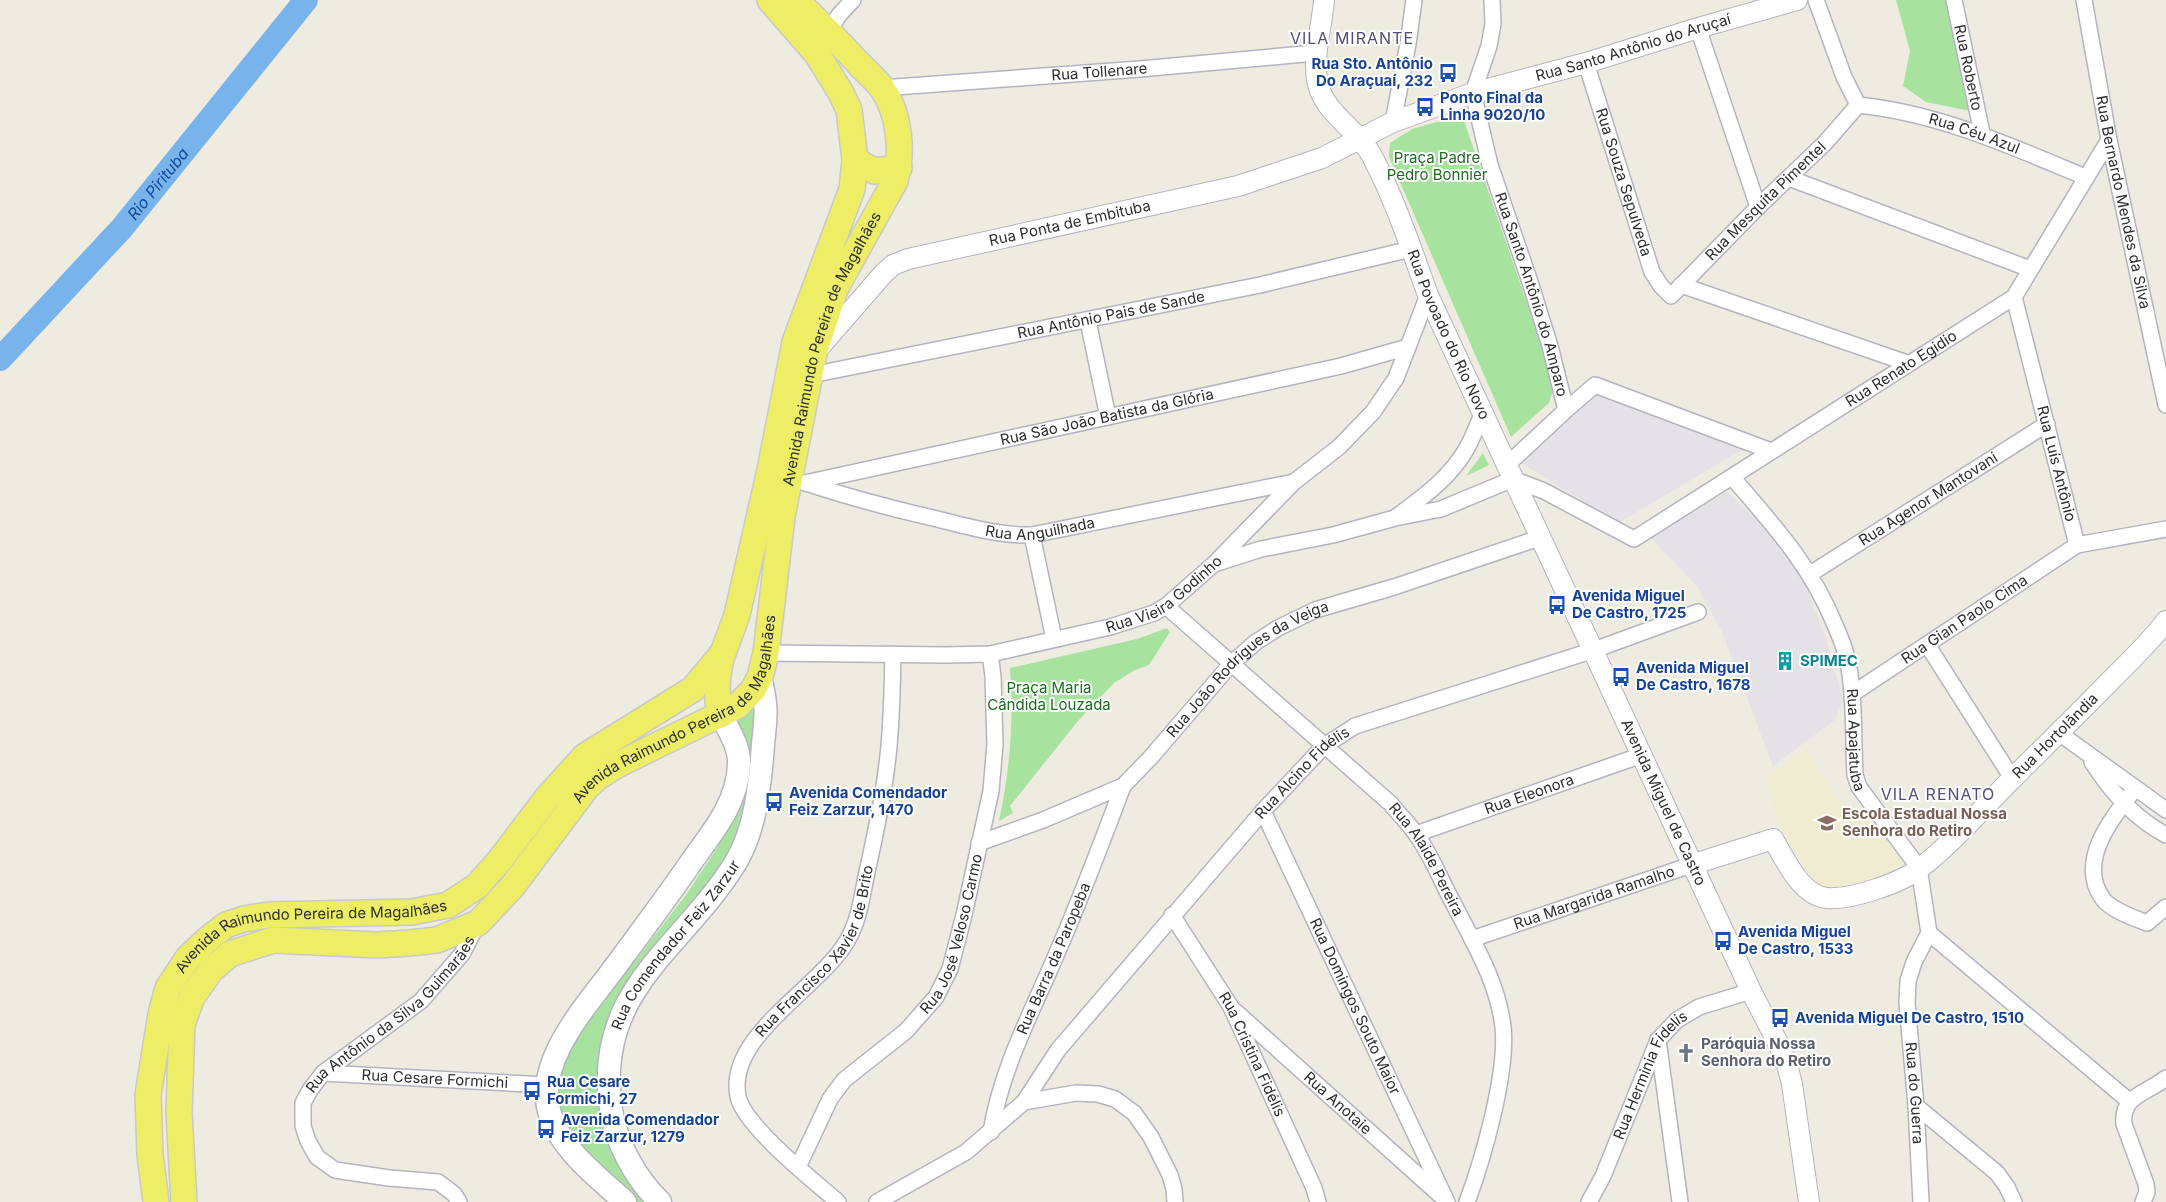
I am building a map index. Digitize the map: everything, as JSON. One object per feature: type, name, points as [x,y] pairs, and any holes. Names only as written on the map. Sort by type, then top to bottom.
[{"type":"main road","name":"Avenida Raimundo Pereira de Magalhães","points":[[156,1202],[150,1154],[148,1095],[156,1042],[168,988],[188,958],[201,945],[226,925],[244,919],[268,915],[412,912],[448,905],[477,886],[500,860],[547,798],[585,756],[693,689],[723,653],[737,614],[770,470],[795,342],[852,189],[855,160],[849,110],[817,54],[770,0]]},
{"type":"main road","name":"Avenida Raimundo Pereira de Magalhães","points":[[184,1202],[178,1112],[182,1024],[192,997],[211,970],[230,954],[273,940],[377,945],[410,943],[438,940],[478,923],[512,887],[586,788],[598,777],[616,764],[666,739],[721,715],[737,706],[748,696],[763,665],[782,518],[797,482],[812,364],[836,290],[895,181],[899,168],[899,136],[885,94],[829,31],[795,0]]},
{"type":"main road","points":[[849,110],[863,99],[885,94]]},
{"type":"main road","points":[[855,160],[874,171],[899,168]]},
{"type":"main road","points":[[625,1202],[588,1168],[560,1137],[549,1113],[547,1085],[554,1062],[583,1007],[666,898],[725,814],[735,790],[740,763],[737,750],[721,715],[717,693],[717,675],[723,653],[763,665]]},
{"type":"main road","name":"Rua Comendador Feiz Zarzur","points":[[654,1200],[622,1148],[612,1118],[607,1085],[609,1052],[631,994],[646,973],[709,900],[736,861],[751,825],[761,774],[765,703],[763,665]]},
{"type":"main road","points":[[738,773],[761,774]]},
{"type":"street","points":[[817,54],[839,15],[853,0]]},
{"type":"street","name":"Rua Povoado do Rio Novo","points":[[1324,0],[1315,53],[1317,80],[1322,96],[1330,109],[1365,147],[1411,249],[1428,295],[1483,412],[1467,448],[1449,473],[1430,491],[1395,518]]},
{"type":"street","points":[[1393,122],[1414,0]]},
{"type":"street","points":[[1473,93],[1489,46],[1493,24],[1492,0]]},
{"type":"street","name":"Rua Santo Antônio do Aruçaí","points":[[1365,147],[1393,122],[1473,93],[1586,63],[1797,0]]},
{"type":"street","points":[[1816,0],[1844,77],[1858,105]]},
{"type":"street","name":"Rua Roberto","points":[[1954,0],[1982,134]]},
{"type":"street","name":"Rua Bernardo Mendes da Silva","points":[[2084,0],[2109,140],[2166,405]]},
{"type":"street","points":[[1698,28],[1758,207]]},
{"type":"street","name":"Rua Tollenare","points":[[885,94],[1315,53]]},
{"type":"street","name":"Rua Souza Sepulveda","points":[[1586,63],[1652,272],[1661,286],[1676,291]]},
{"type":"street","name":"Rua Santo Antônio do Amparo","points":[[1473,93],[1490,165],[1552,353],[1566,410]]},
{"type":"street","name":"Rua Céu Azul","points":[[1858,105],[1906,112],[1982,134],[2085,177]]},
{"type":"street","name":"Rua Mesquita Pimentel","points":[[1676,291],[1758,207],[1825,143],[1858,105]]},
{"type":"street","name":"Rua Renato Egidio","points":[[1510,472],[1634,538],[1907,363],[2014,297],[2109,140]]},
{"type":"street","name":"Rua Ponta de Embituba","points":[[812,364],[884,273],[894,265],[908,259],[1238,186],[1365,147]]},
{"type":"street","points":[[1789,178],[2030,269]]},
{"type":"street","name":"Rua Antônio Pais de Sande","points":[[812,364],[1088,320],[1260,285],[1411,249]]},
{"type":"street","points":[[1676,291],[1907,363]]},
{"type":"street","name":"Rua Vieira Godinho","points":[[763,665],[894,654],[990,654],[1110,626],[1154,613],[1166,606],[1214,564],[1294,482],[1339,447],[1373,412],[1396,378],[1428,295]]},
{"type":"street","name":"Rua Luís Antônio","points":[[2014,297],[2077,545]]},
{"type":"street","points":[[1088,320],[1108,417]]},
{"type":"street","name":"Rua São João Batista da Glória","points":[[797,482],[1341,366],[1408,347]]},
{"type":"street","points":[[1510,472],[1566,410],[1595,385],[1771,451]]},
{"type":"street","name":"Avenida Miguel de Castro","points":[[1483,412],[1539,538],[1594,650],[1694,864],[1751,992],[1779,1045],[1792,1084],[1809,1202]]},
{"type":"street","name":"Rua Agenor Mantovani","points":[[1810,574],[2047,424]]},
{"type":"street","name":"Rua Povoado do Rio Novo","points":[[1214,564],[1261,549],[1441,509],[1510,472]]},
{"type":"street","name":"Rua Apajatuba","points":[[1732,476],[1794,549],[1830,612],[1845,649],[1852,694],[1855,774],[1860,787],[1919,868]]},
{"type":"street","name":"Rua Anguilhada","points":[[797,482],[984,531],[1032,535],[1294,482]]},
{"type":"street","points":[[2077,545],[2166,529]]},
{"type":"street","points":[[1032,535],[1054,639]]},
{"type":"street","name":"Rua João Rodrigues da Veiga","points":[[979,843],[1043,820],[1124,786],[1152,758],[1231,664],[1270,633],[1315,610],[1394,587],[1539,538]]},
{"type":"street","name":"Rua Gian Paolo Cima","points":[[1852,694],[1928,646],[2077,545]]},
{"type":"street","name":"Rua Alaide Pereira","points":[[1166,606],[1391,804],[1416,834],[1472,939],[1493,985],[1503,1027],[1503,1045],[1502,1068],[1493,1109],[1466,1202]]},
{"type":"street","name":"Rua Alcino Fidélis","points":[[877,1202],[966,1152],[1024,1102],[1058,1050],[1263,811],[1324,746],[1355,726],[1594,650],[1698,612]]},
{"type":"street","name":"Rua Hortolãndia","points":[[1773,839],[1807,889],[1815,895],[1839,898],[1876,889],[1898,881],[1919,868],[2059,733],[2166,621]]},
{"type":"street","points":[[1928,646],[2012,778]]},
{"type":"street","name":"Rua Francisco Xavier de Brito","points":[[838,1202],[798,1167],[750,1120],[738,1096],[737,1071],[744,1053],[755,1037],[832,962],[847,941],[858,918],[883,798],[888,761],[894,654]]},
{"type":"street","name":"Rua José Veloso Carmo","points":[[798,1167],[830,1099],[844,1080],[906,1031],[936,997],[950,969],[991,791],[995,744],[990,654]]},
{"type":"street","points":[[2059,733],[2166,810]]},
{"type":"street","name":"Rua Eleonora","points":[[1416,834],[1642,756]]},
{"type":"street","points":[[2089,756],[2104,781],[2123,803],[2142,820],[2166,835]]},
{"type":"street","name":"Rua Barra da Paropeba","points":[[991,1132],[996,1101],[1007,1068],[1080,901],[1124,786]]},
{"type":"street","points":[[2135,789],[2105,830],[2094,854],[2095,881],[2103,900],[2126,915],[2147,922],[2166,907]]},
{"type":"street","name":"Rua Domingos Souto Maior","points":[[1263,811],[1446,1200]]},
{"type":"street","name":"Rua Margarida Ramalho","points":[[1472,939],[1773,839]]},
{"type":"street","points":[[1919,868],[1929,933],[2129,1101]]},
{"type":"street","name":"Rua Cristina Fidélis","points":[[1172,916],[1230,1007],[1314,1188],[1318,1202]]},
{"type":"street","name":"Rua Antônio da Silva Guimarães","points":[[459,1202],[454,1194],[438,1182],[389,1178],[335,1170],[317,1157],[303,1126],[303,1103],[310,1090],[323,1074],[421,1001],[462,954],[478,923]]},
{"type":"street","name":"Rua do Guerra","points":[[1921,1202],[1916,1106],[1907,1003],[1908,982],[1914,962],[1929,933]]},
{"type":"street","name":"Rua Herminia Fidelis","points":[[1589,1202],[1603,1176],[1658,1040],[1677,1020],[1700,1006],[1751,992]]},
{"type":"street","name":"Rua Anotaie","points":[[1230,1007],[1446,1200]]},
{"type":"street","points":[[1658,1040],[1680,1202]]},
{"type":"street","name":"Rua Cesare Formichi","points":[[323,1074],[547,1085]]},
{"type":"street","points":[[2143,1202],[2147,1192],[2146,1184],[2124,1124],[2123,1116],[2129,1101],[2164,1086]]},
{"type":"street","points":[[1024,1102],[1076,1093],[1098,1094],[1116,1099],[1134,1113],[1151,1137],[1170,1175],[1175,1202]]},
{"type":"street","points":[[1916,1106],[1997,1173],[2007,1187],[2014,1202]]},
{"type":"shaded area","points":[[1592,391],[1747,447],[1618,523],[1521,463]]},
{"type":"shaded area","name":"SPIMEC","points":[[1727,492],[1759,521],[1795,560],[1825,635],[1843,699],[1835,720],[1773,766],[1722,632],[1697,586],[1650,537]]},
{"type":"shaded area","name":"Escola Estadual Nossa Senhora do Retiro","points":[[1806,748],[1846,812],[1862,807],[1871,816],[1901,863],[1888,876],[1820,891],[1782,831],[1765,778]]},
{"type":"green space","points":[[1896,0],[1946,0],[1970,111],[1926,102],[1903,86],[1910,51]]},
{"type":"green space","name":"Praça Padre Pedro Bonnier","points":[[1462,115],[1546,358],[1553,390],[1549,403],[1511,437],[1389,157],[1390,143],[1412,129]]},
{"type":"green space","points":[[1483,453],[1489,465],[1466,476]]},
{"type":"green space","name":"Praça Maria Cândida Louzada","points":[[1167,628],[1170,632],[1149,665],[1135,670],[1114,683],[1078,721],[1010,806],[1013,813],[999,821],[1006,783],[1010,744],[1012,706],[1010,668],[1137,639]]},
{"type":"green space","points":[[758,691],[750,792],[727,867],[653,955],[601,1096],[647,1196],[641,1202],[632,1202],[559,1124],[555,1089],[564,1057],[581,1030],[686,895],[717,848],[738,808],[729,718]]},
{"type":"waterway","name":"Rio Pirituba","points":[[0,359],[122,228],[306,0]]},
{"type":"place","name":"Rua Sto. Antônio Do Araçuaí, 232","points":[[1448,73]]},
{"type":"place","name":"Ponto Final da Linha 9020/10","points":[[1425,107]]},
{"type":"place","name":"Avenida Miguel De Castro, 1725","points":[[1557,605]]},
{"type":"place","name":"SPIMEC","points":[[1785,661]]},
{"type":"place","name":"Avenida Miguel De Castro, 1678","points":[[1621,677]]},
{"type":"place","name":"Avenida Comendador Feiz Zarzur, 1470","points":[[774,802]]},
{"type":"place","name":"Escola Estadual Nossa Senhora do Retiro","points":[[1827,823]]},
{"type":"place","name":"Avenida Miguel De Castro, 1533","points":[[1723,941]]},
{"type":"place","name":"Avenida Miguel De Castro, 1510","points":[[1780,1018]]},
{"type":"place","name":"Paróquia Nossa Senhora do Retiro","points":[[1686,1053]]},
{"type":"place","name":"Rua Cesare Formichi, 27","points":[[532,1091]]},
{"type":"place","name":"Avenida Comendador Feiz Zarzur, 1279","points":[[546,1129]]},
{"type":"district","name":"VILA MIRANTE","points":[[1352,38]]},
{"type":"district","name":"VILA RENATO","points":[[1938,794]]}]
